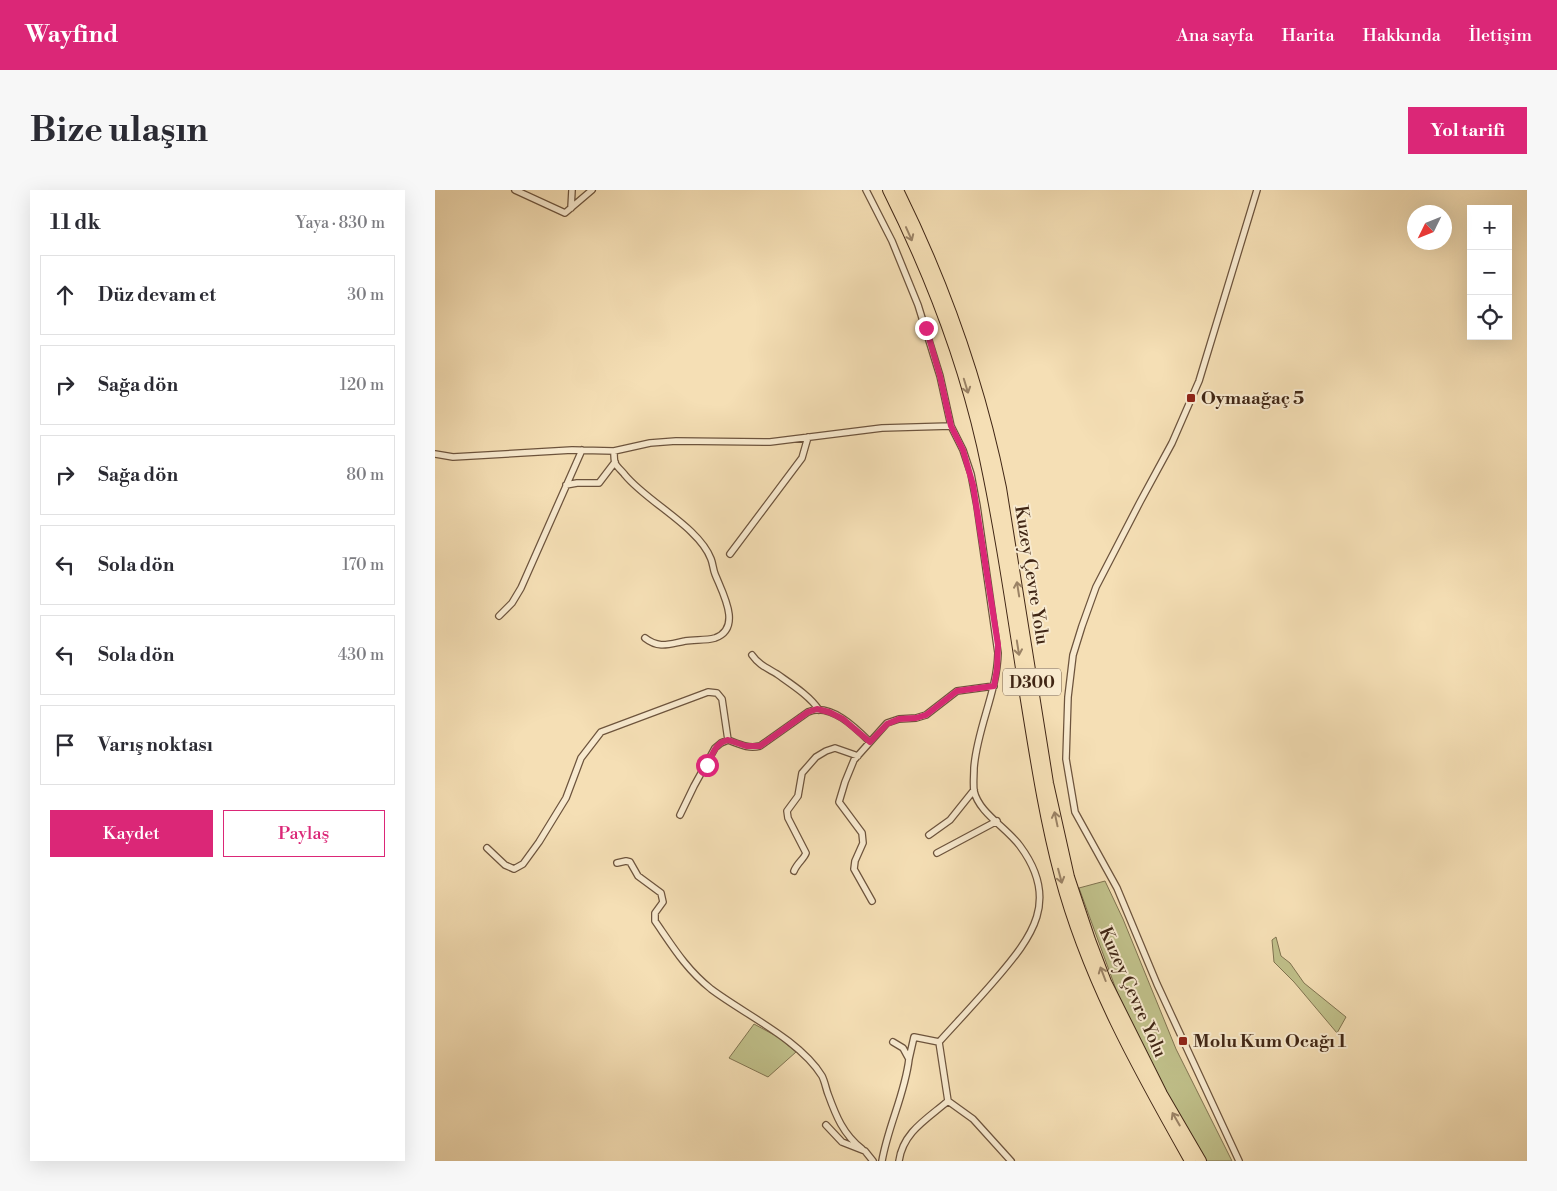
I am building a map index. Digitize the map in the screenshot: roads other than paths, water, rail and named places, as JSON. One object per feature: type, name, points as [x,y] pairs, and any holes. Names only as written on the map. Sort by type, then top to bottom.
[{"type":"highway","name":"Kuzey Çevre Yolu","points":[[887,190],[904,222],[931,287],[958,361],[980,436],[992,492],[1039,786],[1060,878],[1081,944],[1097,985],[1122,1038],[1190,1161]]},
{"type":"highway","name":"Kuzey Çevre Yolu","points":[[898,190],[927,251],[952,313],[969,362],[993,448],[1048,783],[1069,877],[1106,982],[1162,1094],[1201,1161]]},
{"type":"street","points":[[515,190],[565,213],[592,190]]},
{"type":"street","points":[[571,208],[573,190]]},
{"type":"street","points":[[866,190],[892,241],[918,305],[940,376],[951,426],[967,463],[976,495],[998,645],[994,686],[979,737],[973,779],[974,790],[977,800],[983,809],[1018,843],[1034,868],[1039,890],[1039,906],[1036,921],[1029,937],[1010,963],[939,1042]]},
{"type":"street","points":[[1239,1161],[1157,984],[1117,888],[1075,812],[1066,759],[1068,698],[1073,656],[1082,626],[1096,587],[1173,443],[1199,381],[1257,190]]},
{"type":"street","points":[[435,454],[453,457],[581,450],[614,451],[660,442],[755,443],[882,428],[951,426]]},
{"type":"street","points":[[730,554],[802,458],[808,437]]},
{"type":"street","points":[[499,616],[512,603],[521,588],[581,450]]},
{"type":"street","points":[[614,451],[615,462],[632,483],[700,541],[711,559],[729,612],[729,622],[725,630],[719,636],[713,638],[689,640],[665,646],[652,643],[645,638]]},
{"type":"street","points":[[566,485],[599,482],[615,462]]},
{"type":"street","points":[[752,655],[763,667],[775,673],[811,700],[819,710]]},
{"type":"street","points":[[872,901],[854,869],[854,864],[863,843],[862,833],[839,802],[854,760],[887,724],[899,719],[916,718],[926,715],[957,691],[994,686]]},
{"type":"street","points":[[487,848],[505,865],[514,869],[523,864],[566,798],[581,758],[601,732],[711,691],[717,693],[722,699],[728,740]]},
{"type":"street","points":[[680,815],[715,748],[721,742],[728,740],[746,746],[760,746],[808,712],[819,710],[829,712],[843,719],[870,742]]},
{"type":"street","points":[[794,871],[807,852],[788,818],[787,811],[798,796],[802,773],[816,757],[829,750],[838,749],[858,756]]},
{"type":"street","points":[[929,835],[950,820],[974,790]]},
{"type":"street","points":[[937,853],[997,822]]},
{"type":"street","points":[[617,863],[630,862],[638,876],[661,893],[663,902],[655,913],[655,918],[684,963],[711,989],[787,1041],[816,1069],[822,1077],[841,1125],[848,1136],[873,1161]]},
{"type":"street","points":[[882,1161],[888,1133],[900,1103],[914,1037],[939,1042]]},
{"type":"street","points":[[893,1042],[903,1048],[909,1058]]},
{"type":"street","points":[[939,1042],[948,1101],[973,1119],[1011,1161]]},
{"type":"street","points":[[899,1161],[902,1145],[909,1135],[948,1101]]},
{"type":"street","points":[[826,1126],[842,1142],[862,1149]]},
{"type":"place","name":"Oymaağaç 5","points":[[1191,398]]},
{"type":"place","name":"Molu Kum Ocağı 1","points":[[1183,1041]]}]
